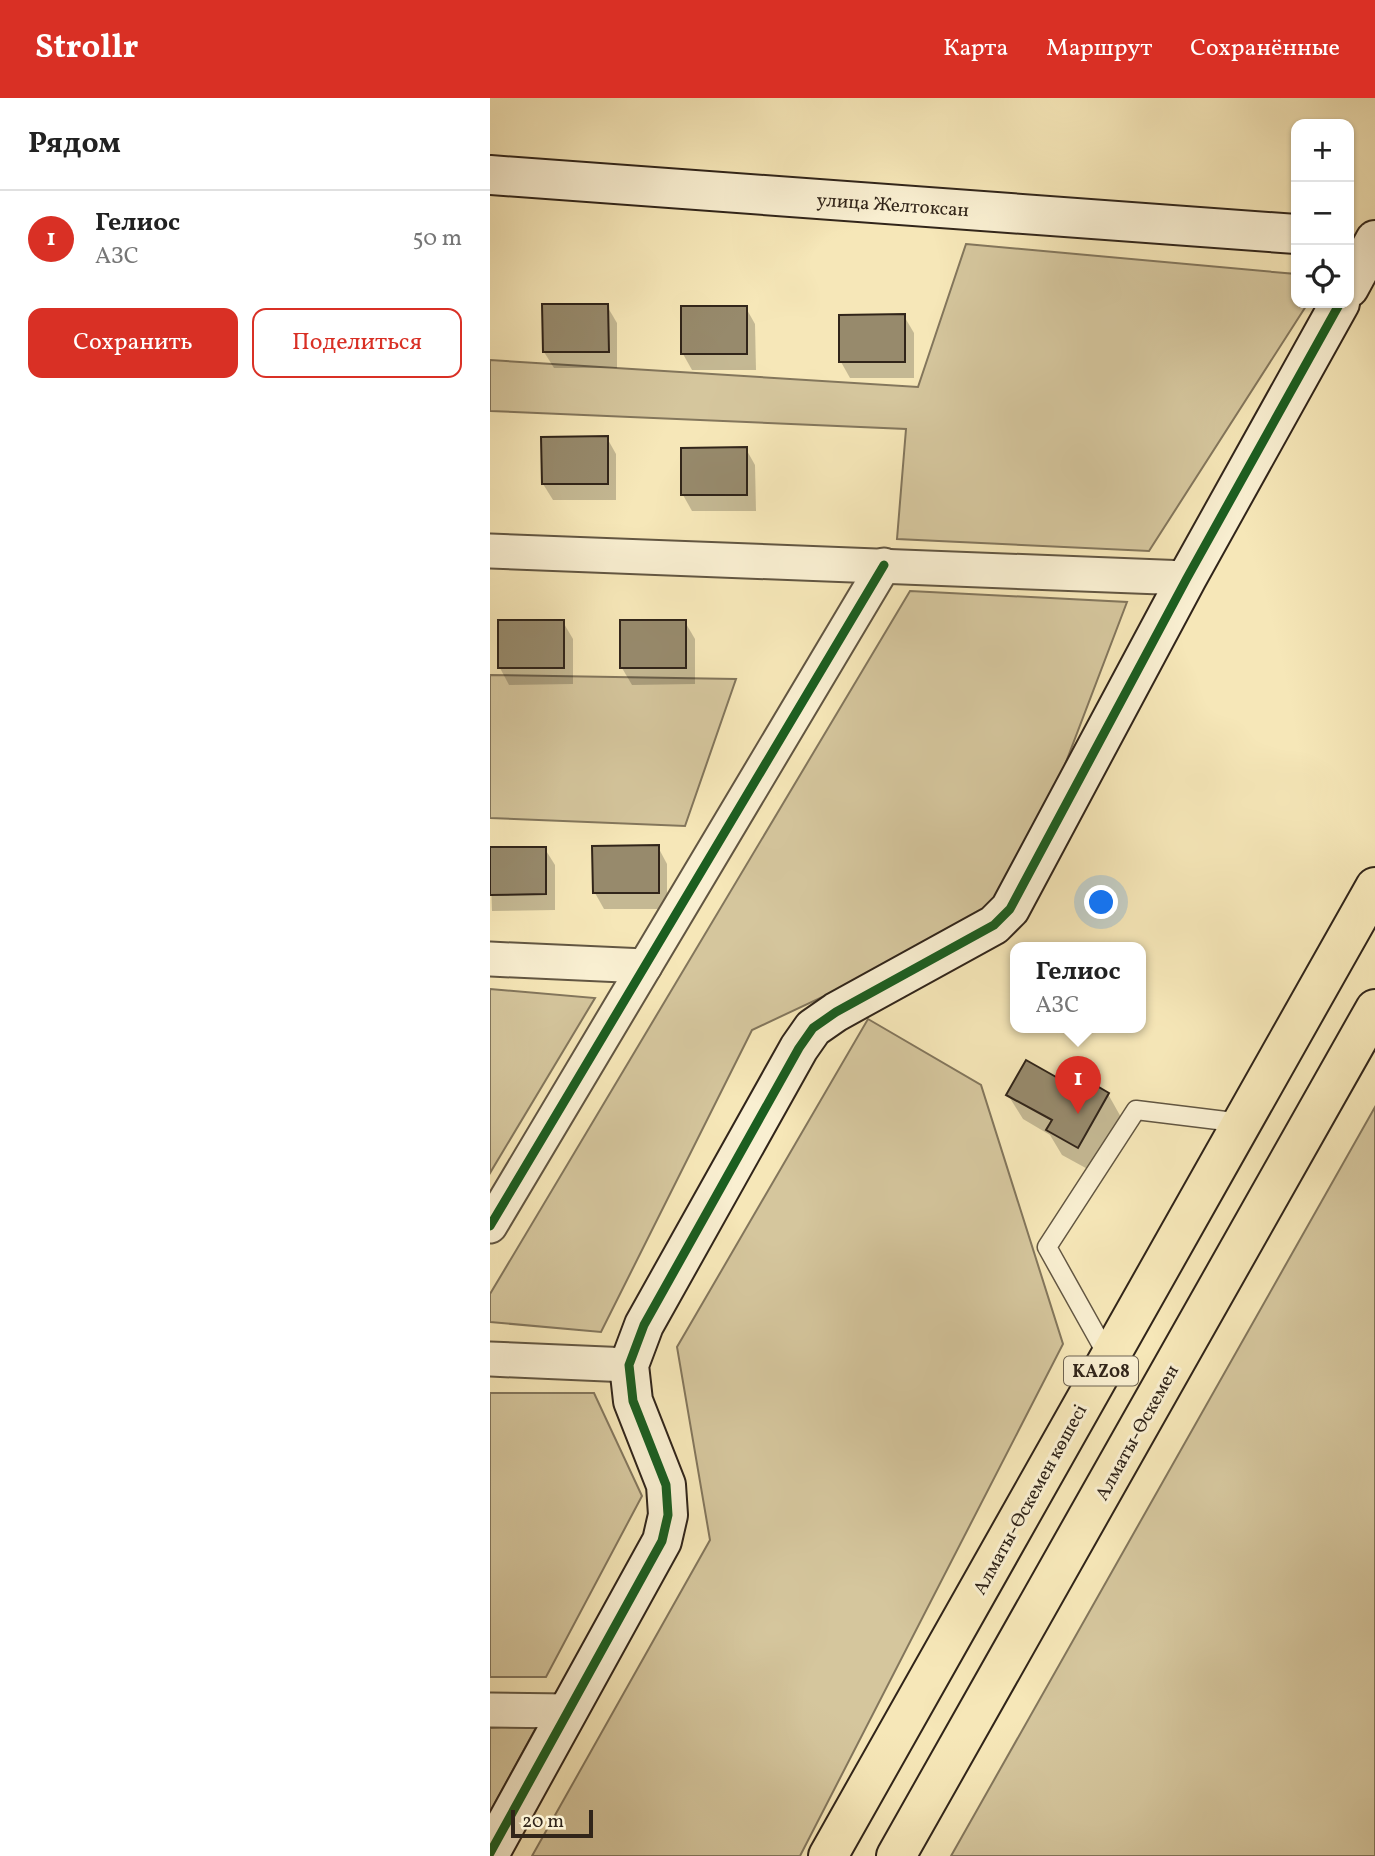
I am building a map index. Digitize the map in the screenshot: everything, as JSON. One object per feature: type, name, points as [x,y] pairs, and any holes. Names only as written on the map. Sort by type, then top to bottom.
[{"type":"highway","name":"Алматы-Өскемен көшесі","points":[[828,1856],[1375,887]]},
{"type":"highway","name":"Алматы-Өскемен","points":[[896,1856],[1375,1009]]},
{"type":"street","name":"улица Желтоксан","points":[[490,175],[1291,234]]},
{"type":"street","points":[[1354,238],[1375,240],[1354,279]]},
{"type":"street","points":[[490,1853],[662,1541],[668,1515],[666,1485],[633,1401],[629,1365],[644,1325],[799,1048],[813,1028],[835,1012],[993,925],[1010,909],[1187,578],[1337,308]]},
{"type":"street","points":[[490,551],[1187,578]]},
{"type":"street","points":[[490,1226],[884,565]]},
{"type":"street","points":[[490,959],[645,966]]},
{"type":"street","points":[[490,1359],[629,1365]]},
{"type":"street","points":[[490,1710],[568,1711]]},
{"type":"lane","points":[[1109,1358],[1047,1247],[1136,1110],[1241,1123]]},
{"type":"shaded area","points":[[966,244],[1291,274],[1291,308],[1305,308],[1149,551],[897,539],[906,429],[490,411],[490,360],[918,387]]},
{"type":"shaded area","points":[[910,591],[1127,602],[1010,909],[752,1030],[601,1332],[490,1322],[490,1294]]},
{"type":"shaded area","points":[[490,675],[736,679],[685,826],[490,818]]},
{"type":"shaded area","points":[[490,989],[595,998],[490,1173]]},
{"type":"shaded area","points":[[868,1019],[981,1085],[1063,1344],[800,1856],[532,1856],[710,1540],[677,1347]]},
{"type":"shaded area","points":[[1375,1107],[1375,1856],[951,1856]]},
{"type":"shaded area","points":[[490,1393],[594,1393],[642,1496],[546,1677],[490,1677]]},
{"type":"shaded area","points":[[538,1724],[490,1812],[490,1728]]},
{"type":"building","points":[[542,304],[608,304],[609,352],[543,352]]},
{"type":"building","points":[[681,306],[747,306],[747,354],[681,354]]},
{"type":"building","points":[[905,314],[905,362],[839,362],[839,315]]},
{"type":"building","points":[[608,436],[608,484],[542,484],[541,437]]},
{"type":"building","points":[[747,447],[747,495],[681,495],[681,448]]},
{"type":"building","points":[[498,620],[564,620],[564,668],[498,668]]},
{"type":"building","points":[[620,620],[686,620],[686,668],[620,668]]},
{"type":"building","points":[[659,845],[659,893],[593,893],[592,846]]},
{"type":"building","points":[[490,847],[546,847],[546,894],[490,895]]},
{"type":"building","points":[[1026,1060],[1072,1086],[1078,1075],[1109,1093],[1078,1148],[1046,1130],[1052,1120],[1006,1095]]},
{"type":"cycle path","points":[[490,1853],[662,1541],[668,1515],[666,1485],[633,1401],[629,1365],[644,1325],[799,1048],[813,1028],[836,1012],[994,925],[1010,909],[1187,578],[1337,308]]},
{"type":"cycle path","points":[[490,1226],[884,565]]},
{"type":"place","name":"Гелиос","points":[[1078,1114]]}]
